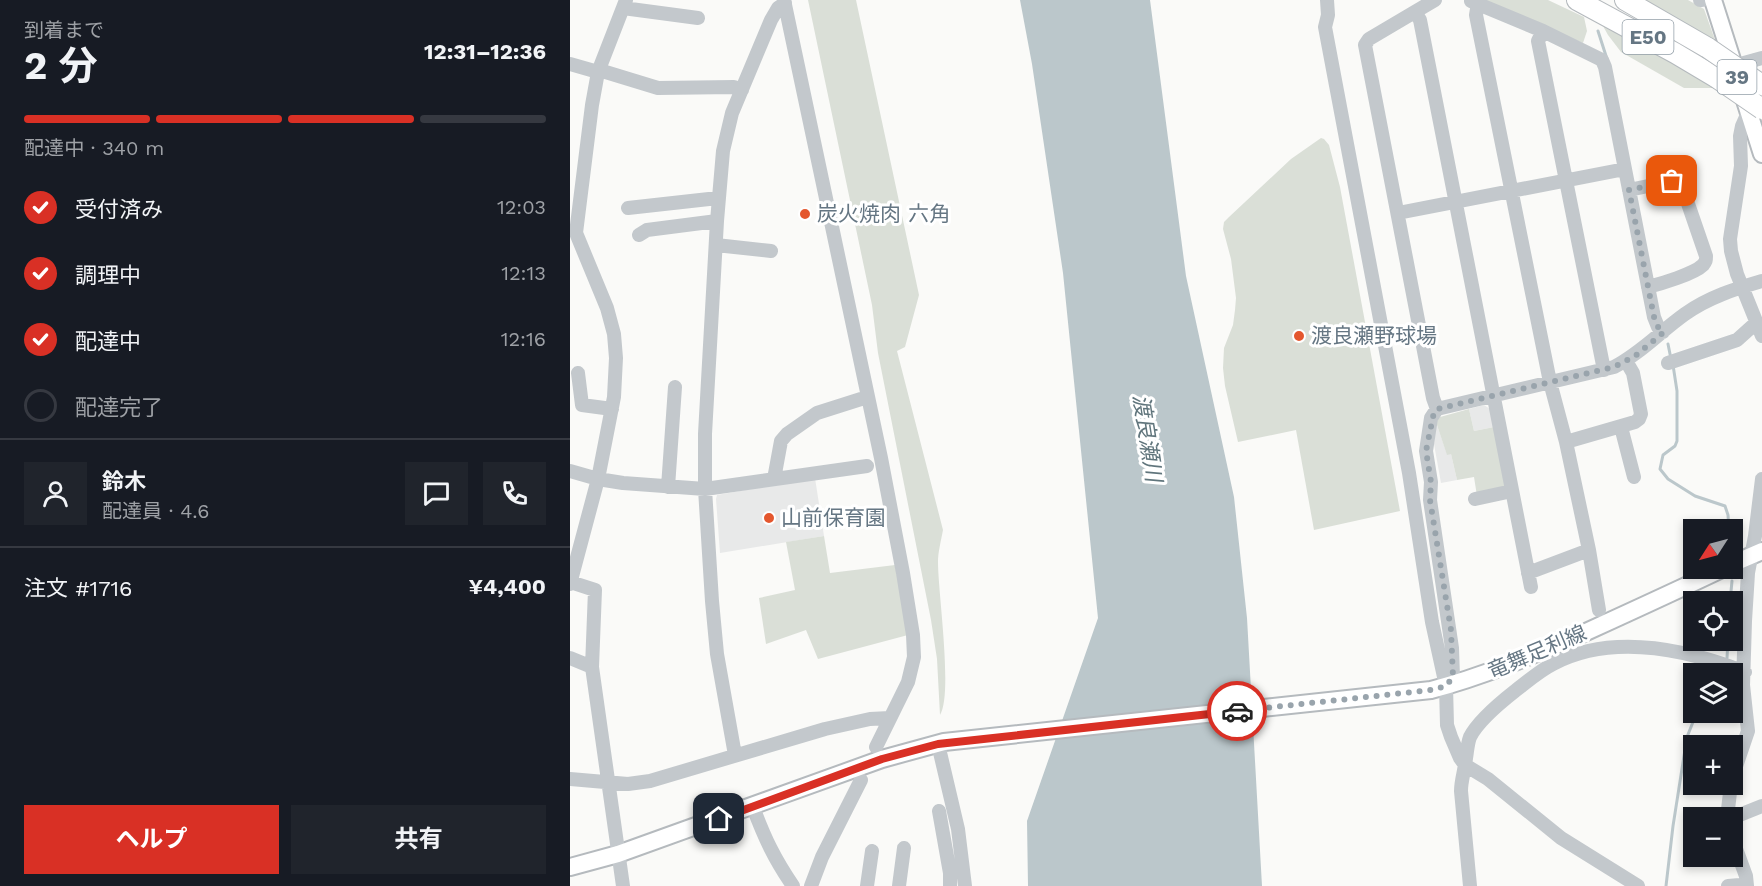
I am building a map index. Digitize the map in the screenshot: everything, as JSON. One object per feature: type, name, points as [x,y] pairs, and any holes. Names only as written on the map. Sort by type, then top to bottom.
[{"type":"highway","name":"E50","points":[[1577,0],[1676,53],[1725,72],[1756,112]]},
{"type":"highway","name":"E50","points":[[1624,0],[1708,48],[1762,85]]},
{"type":"main road","name":"39","points":[[1713,0],[1725,72]]},
{"type":"main road","name":"39","points":[[1756,112],[1762,154]]},
{"type":"main road","points":[[1743,559],[1757,553]]},
{"type":"main road","name":"竜舞足利線","points":[[570,867],[618,854],[882,759],[944,742],[1439,688],[1519,661],[1702,579]]},
{"type":"street","points":[[1327,0],[1328,15],[1325,27],[1409,473],[1432,622],[1439,688],[1447,725],[1465,765],[1488,779],[1561,838],[1638,886]]},
{"type":"street","points":[[1435,0],[1369,39],[1365,45],[1437,409]]},
{"type":"street","points":[[735,755],[717,654],[705,489],[705,434],[718,198],[723,151],[732,113],[776,11],[785,2]]},
{"type":"street","points":[[785,2],[881,458],[913,635],[911,670],[903,693],[879,743]]},
{"type":"street","points":[[1473,2],[1543,31],[1602,60],[1655,322],[1664,332]]},
{"type":"street","points":[[1473,2],[1550,382],[1566,442],[1589,550],[1599,610]]},
{"type":"street","points":[[622,886],[592,667],[595,590],[570,583],[598,479],[614,397],[616,358],[614,334],[607,308],[576,253],[576,232],[590,116],[598,71],[624,4],[698,18]]},
{"type":"street","points":[[1415,12],[1420,20],[1529,580],[1589,550]]},
{"type":"street","points":[[1543,31],[1538,41],[1604,370]]},
{"type":"street","points":[[1725,72],[1762,58]]},
{"type":"street","points":[[570,64],[658,88],[734,87],[742,90]]},
{"type":"street","points":[[1756,112],[1746,117],[1742,126],[1741,166],[1730,239],[1741,287],[1762,336]]},
{"type":"street","points":[[1398,213],[1624,169]]},
{"type":"street","points":[[1629,190],[1672,181],[1677,183],[1684,192],[1706,256],[1706,260],[1700,267],[1648,287]]},
{"type":"street","points":[[628,208],[718,198]]},
{"type":"street","points":[[639,235],[647,230],[717,221]]},
{"type":"street","points":[[716,245],[771,251]]},
{"type":"street","points":[[1439,688],[1453,677],[1452,648],[1430,500],[1431,482],[1426,451],[1431,418],[1437,409],[1604,370],[1626,361],[1687,313],[1729,290],[1762,281]]},
{"type":"street","points":[[1668,363],[1737,340],[1757,322]]},
{"type":"street","points":[[1566,442],[1621,427],[1640,419],[1633,372],[1626,361]]},
{"type":"street","points":[[578,373],[582,405],[612,409]]},
{"type":"street","points":[[668,487],[675,387]]},
{"type":"street","points":[[774,479],[781,441],[787,434],[817,413],[861,399]]},
{"type":"street","points":[[1621,427],[1634,477]]},
{"type":"street","points":[[570,471],[598,479],[705,489],[867,466]]},
{"type":"street","points":[[1743,746],[1748,731],[1743,685],[1748,573],[1757,553],[1762,479]]},
{"type":"street","points":[[1475,499],[1512,491]]},
{"type":"street","points":[[1470,886],[1461,779],[1471,736],[1505,699],[1554,663],[1604,643],[1663,649],[1744,672]]},
{"type":"street","points":[[570,658],[592,667]]},
{"type":"street","points":[[570,779],[628,784],[650,782],[825,729],[870,719],[890,718]]},
{"type":"street","points":[[944,742],[966,886]]},
{"type":"street","points":[[811,886],[822,857],[859,784]]},
{"type":"street","points":[[1743,814],[1762,806]]},
{"type":"street","points":[[753,807],[770,849],[793,886]]},
{"type":"street","points":[[939,811],[950,873],[950,886]]},
{"type":"street","points":[[899,886],[904,848]]},
{"type":"street","points":[[867,886],[872,851]]},
{"type":"street","points":[[1728,886],[1746,886],[1743,867]]},
{"type":"shaded area","points":[[808,0],[856,0],[919,295],[905,347],[897,351],[943,530],[938,562],[945,687],[944,704],[940,715],[937,659],[931,620],[878,353],[872,305]]},
{"type":"shaded area","points":[[1478,0],[1548,0],[1584,17],[1587,31],[1583,43]]},
{"type":"shaded area","points":[[1645,0],[1688,0],[1704,9],[1715,40]]},
{"type":"shaded area","points":[[1603,26],[1716,88],[1684,88],[1621,52]]},
{"type":"shaded area","name":"渡良瀬野球場","points":[[1321,138],[1329,145],[1340,187],[1400,511],[1314,530],[1296,430],[1238,442],[1223,368],[1224,348],[1233,325],[1236,298],[1231,259],[1223,229],[1224,222],[1291,159]]},
{"type":"shaded area","points":[[1484,405],[1490,409],[1494,427],[1474,431],[1469,409]]},
{"type":"shaded area","points":[[1469,409],[1474,431],[1494,427],[1506,484],[1502,490],[1477,496],[1474,477],[1457,480],[1451,454],[1447,455],[1436,422],[1440,417]]},
{"type":"shaded area","points":[[1436,422],[1447,454],[1451,454],[1457,480],[1441,483],[1434,444]]},
{"type":"shaded area","name":"山前保育園","points":[[815,478],[824,536],[720,553],[717,495]]},
{"type":"shaded area","points":[[824,536],[830,573],[895,565],[908,635],[818,659],[806,630],[766,644],[759,598],[795,590],[786,542]]},
{"type":"water","name":"渡良瀬川","points":[[1020,0],[1150,0],[1186,276],[1234,497],[1247,618],[1262,886],[1028,886],[1027,821],[1098,618],[1063,273],[1032,64]]},
{"type":"waterway","points":[[1598,31],[1607,59]]},
{"type":"waterway","points":[[1668,344],[1671,359]]},
{"type":"waterway","points":[[1673,365],[1677,391],[1677,441],[1675,446],[1663,455],[1660,469],[1668,479],[1695,496],[1725,506],[1728,519]]},
{"type":"waterway","points":[[1731,591],[1732,581]]},
{"type":"waterway","points":[[1727,651],[1727,658]]},
{"type":"waterway","points":[[1666,886],[1687,737],[1693,723]]},
{"type":"way so far","points":[[1237,711],[1431,690],[1446,686],[1453,677],[1451,630],[1430,500],[1431,482],[1426,451],[1431,418],[1437,409],[1614,367],[1635,356],[1664,332],[1655,322],[1629,190],[1672,181]]},
{"type":"place","name":"炭火焼肉 六角","points":[[805,214]]},
{"type":"place","name":"渡良瀬野球場","points":[[1299,336]]},
{"type":"place","name":"山前保育園","points":[[769,518]]},
{"type":"route","points":[[719,819],[849,770],[950,741],[1237,711]]}]
